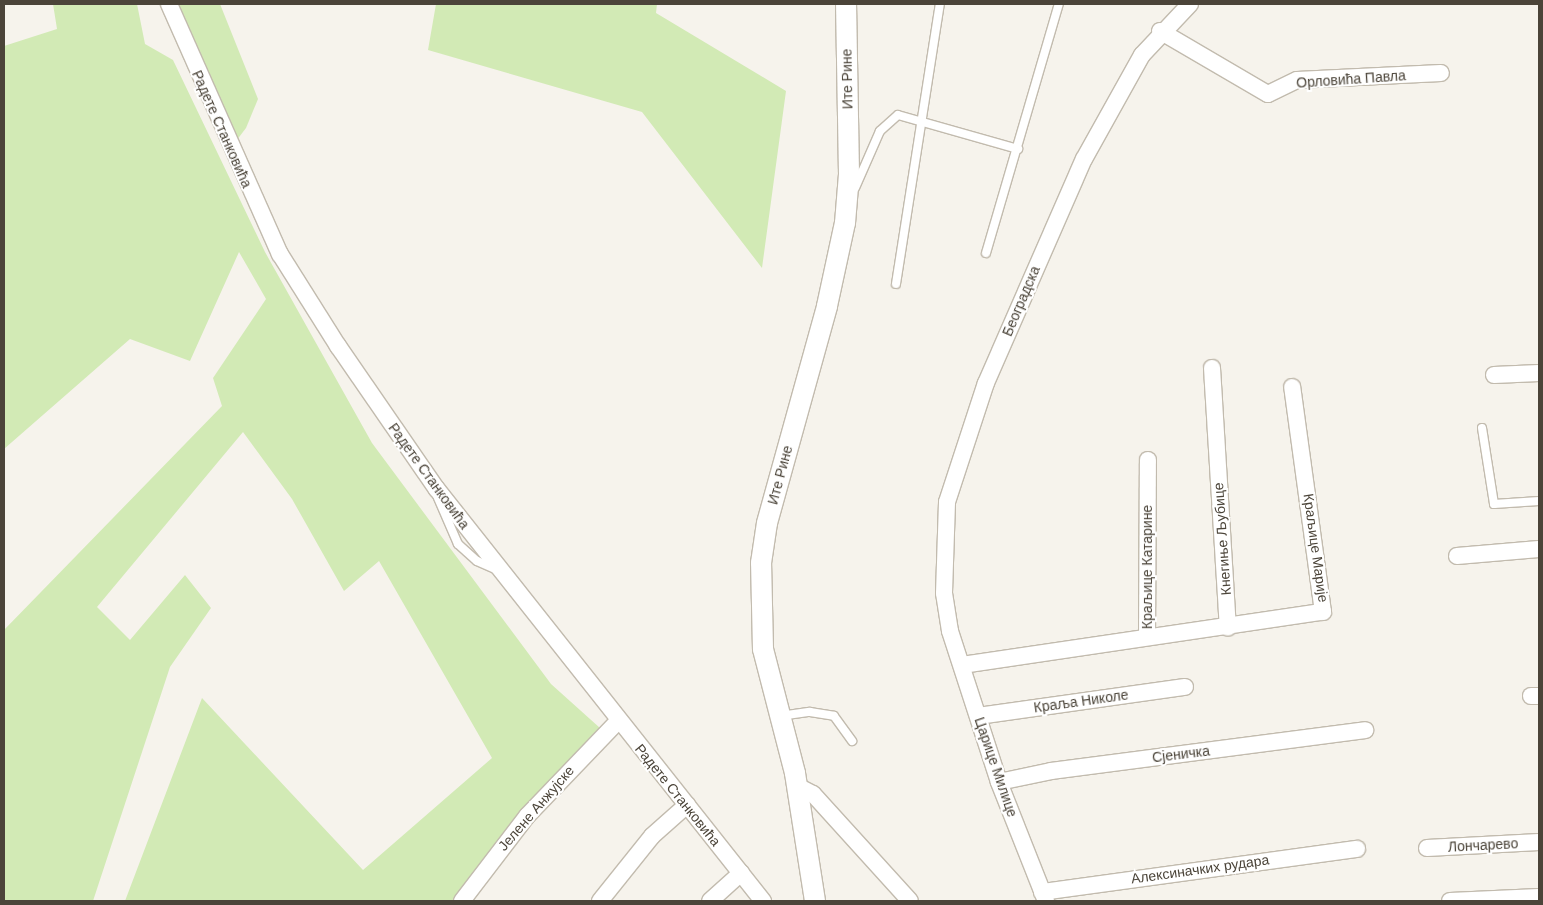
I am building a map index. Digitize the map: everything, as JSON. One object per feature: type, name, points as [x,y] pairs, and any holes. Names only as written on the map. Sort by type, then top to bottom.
[{"type":"street","name":"Радете Станковића","points":[[169,4],[280,254],[436,488],[618,721],[763,901]]},
{"type":"street","name":"Ите Рине","points":[[814,898],[798,786],[778,717],[761,628],[764,539],[834,279],[848,194],[846,4]]},
{"type":"street","name":"Београдска","points":[[950,631],[944,564],[947,502],[954,471],[986,382],[1084,159],[1120,88],[1160,31],[1190,4]]},
{"type":"street","name":"Орловића Павла","points":[[1160,31],[1268,94],[1297,80],[1441,73]]},
{"type":"street","name":"Кнегиње Љубице","points":[[1212,368],[1228,628]]},
{"type":"street","points":[[1494,375],[1539,373]]},
{"type":"street","name":"Краљице Марије","points":[[1228,628],[1319,614],[1324,608],[1292,388]]},
{"type":"street","name":"Краљице Катарине","points":[[962,665],[1147,637],[1148,460]]},
{"type":"street","points":[[1458,556],[1539,549]]},
{"type":"street","points":[[1147,637],[1228,628]]},
{"type":"street","name":"Царице Милице","points":[[950,631],[999,782],[1044,897]]},
{"type":"street","name":"Краља Николе","points":[[978,716],[1185,687]]},
{"type":"street","name":"Јелене Анжујске","points":[[462,901],[527,816],[618,721]]},
{"type":"street","name":"Сјеничка","points":[[999,782],[1061,770],[1365,730]]},
{"type":"street","points":[[798,786],[812,794],[910,901]]},
{"type":"street","points":[[600,901],[652,836],[686,805]]},
{"type":"street","name":"Лончарево","points":[[1428,848],[1539,842]]},
{"type":"street","name":"Алексиначких рудара","points":[[1044,897],[1357,849]]},
{"type":"street","points":[[710,901],[740,873]]},
{"type":"street","points":[[1450,901],[1539,897]]},
{"type":"lane","points":[[896,284],[940,4]]},
{"type":"lane","points":[[986,253],[1059,4]]},
{"type":"lane","points":[[848,194],[888,121],[898,115],[1018,149]]},
{"type":"lane","points":[[1482,428],[1494,504],[1539,501]]},
{"type":"lane","points":[[778,717],[810,712],[834,716],[852,741]]},
{"type":"green space","points":[[53,4],[137,4],[145,44],[173,60],[265,252],[372,443],[551,684],[600,728],[494,846],[452,901],[125,901],[202,698],[363,870],[492,758],[379,561],[344,591],[292,499],[243,432],[97,607],[130,640],[185,575],[211,608],[170,667],[93,901],[4,901],[4,630],[222,406],[213,378],[266,299],[239,252],[190,361],[130,339],[4,449],[4,46],[57,29]]},
{"type":"green space","points":[[170,4],[220,4],[258,99],[246,128],[230,149]]},
{"type":"green space","points":[[436,4],[657,4],[656,13],[786,91],[762,268],[642,112],[428,50]]}]
